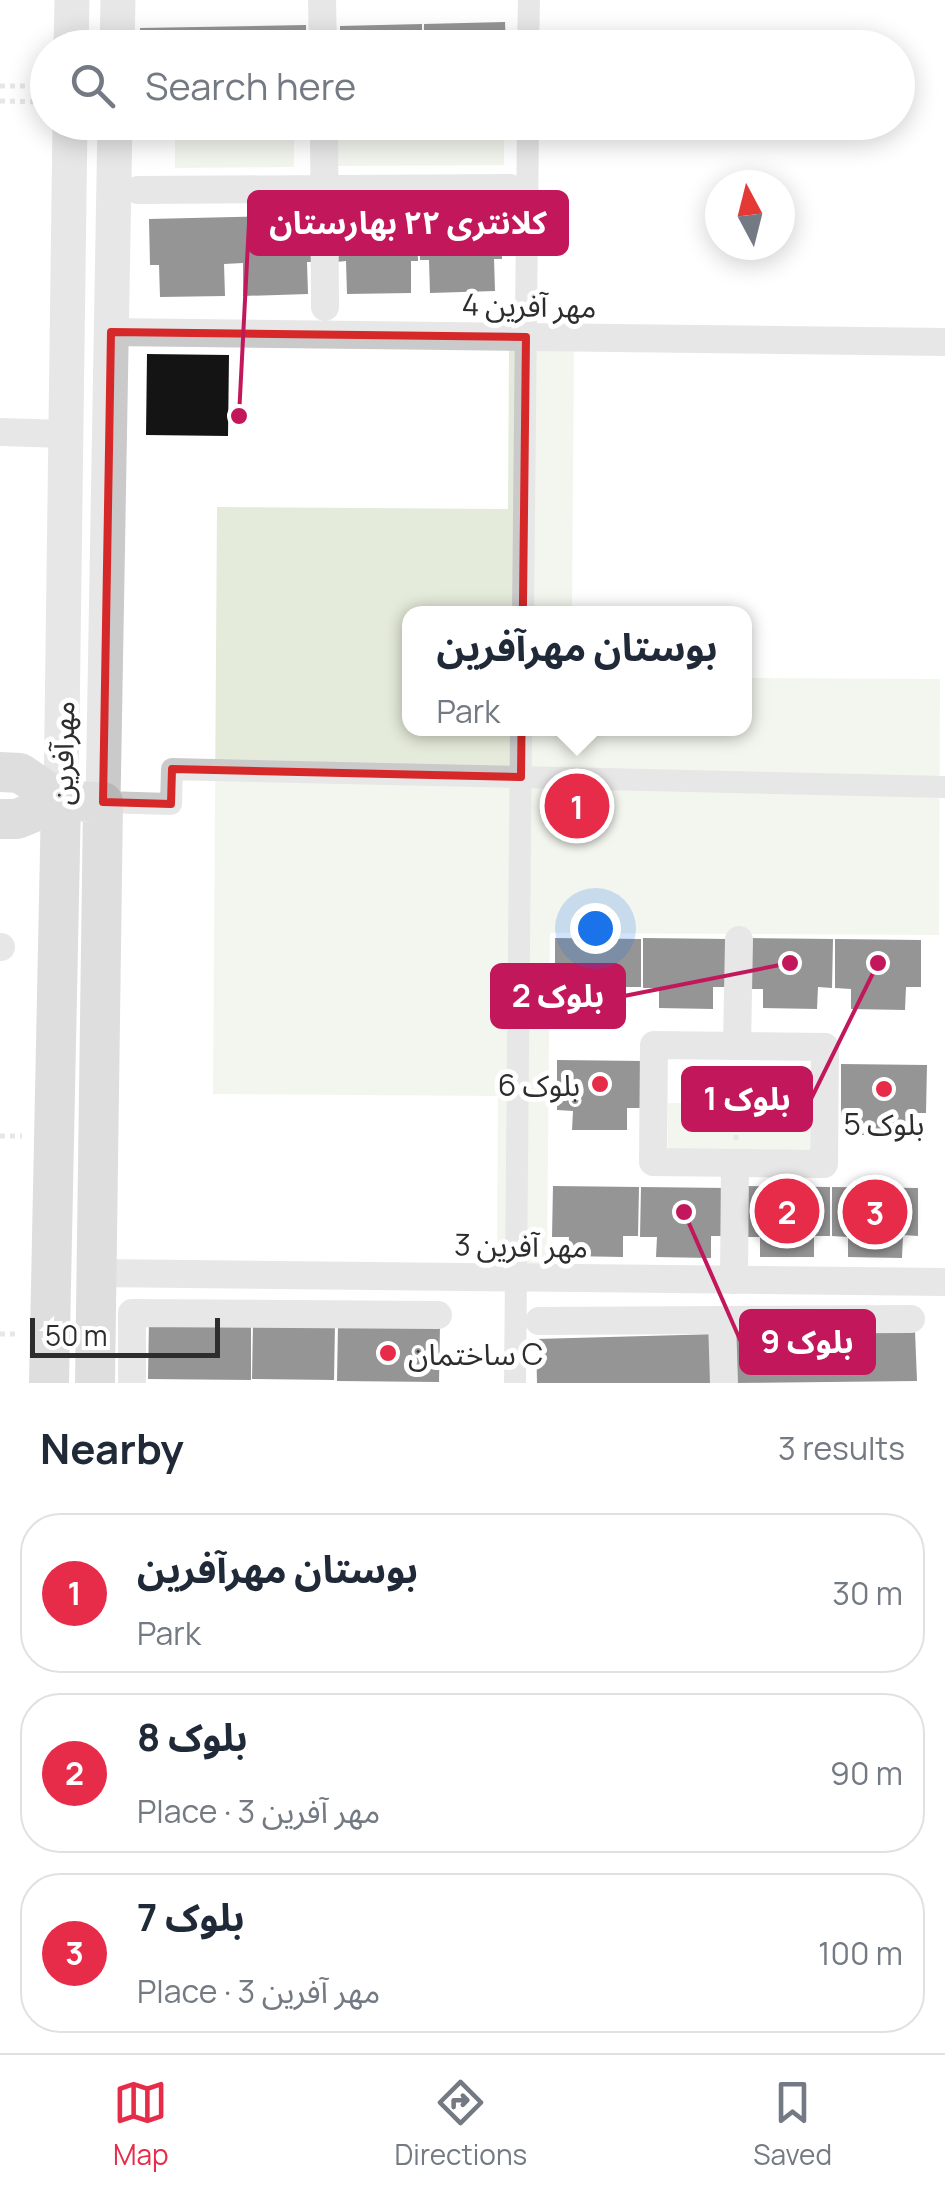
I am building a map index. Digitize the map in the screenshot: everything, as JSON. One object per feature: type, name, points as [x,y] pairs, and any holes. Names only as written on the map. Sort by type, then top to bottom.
[{"type":"main road","points":[[0,772],[20,773],[61,801]]},
{"type":"main road","points":[[0,819],[17,819],[61,801],[102,802]]},
{"type":"main road","name":"مهرآفرین","points":[[49,1383],[61,801]]},
{"type":"main road","name":"مهرآفرین","points":[[96,1383],[102,802]]},
{"type":"street","points":[[71,30],[72,0]]},
{"type":"street","points":[[117,30],[118,0]]},
{"type":"street","points":[[322,0],[323,30]]},
{"type":"street","points":[[528,30],[529,0]]},
{"type":"street","name":"مهرآفرین","points":[[61,801],[70,140]]},
{"type":"street","name":"مهرآفرین","points":[[102,802],[115,140]]},
{"type":"street","points":[[324,140],[326,307]]},
{"type":"street","points":[[522,606],[528,140]]},
{"type":"street","points":[[138,190],[510,188]]},
{"type":"street","name":"مهر آفرین 4","points":[[111,332],[945,342]]},
{"type":"street","points":[[0,432],[66,434]]},
{"type":"street","points":[[515,1383],[521,736]]},
{"type":"street","points":[[102,802],[171,804],[172,768],[945,788]]},
{"type":"street","points":[[737,1046],[739,940]]},
{"type":"street","points":[[654,1045],[737,1046],[825,1047],[824,1164],[653,1162],[654,1045]]},
{"type":"street","points":[[734,1280],[736,1163]]},
{"type":"street","name":"مهر آفرین 3","points":[[97,1272],[945,1282]]},
{"type":"street","points":[[132,1383],[132,1313],[438,1315]]},
{"type":"street","points":[[539,1321],[911,1319]]},
{"type":"street","points":[[722,1320],[724,1383]]},
{"type":"path","points":[[0,86],[30,86]]},
{"type":"path","points":[[0,102],[30,102]]},
{"type":"path","points":[[736,1163],[737,1046]]},
{"type":"highlighted area","points":[[111,332],[526,337],[521,777],[172,769],[171,804],[103,802]]},
{"type":"green space","points":[[175,140],[294,140],[294,167],[175,168]]},
{"type":"green space","points":[[335,140],[504,140],[504,165],[335,166]]},
{"type":"green space","points":[[509,348],[574,349],[572,606],[402,606],[402,736],[752,736],[752,678],[940,679],[939,935],[550,933],[547,1265],[497,1265],[498,1096],[213,1094],[217,507],[508,509]]},
{"type":"green space","points":[[685,1072],[790,1073],[791,1099],[810,1099],[810,1151],[668,1150],[668,1103],[685,1103]]},
{"type":"building","points":[[505,22],[505,30],[424,30],[424,24]]},
{"type":"building","points":[[422,24],[422,30],[340,30],[340,26]]},
{"type":"building","points":[[306,25],[306,30],[140,28]]},
{"type":"building","points":[[501,212],[502,259],[494,259],[495,291],[430,293],[429,260],[420,260],[419,214]]},
{"type":"building","points":[[417,214],[418,261],[411,261],[411,293],[347,294],[346,261],[336,262],[335,215]]},
{"type":"building","points":[[314,215],[315,262],[307,262],[308,294],[243,296],[243,263],[224,264],[225,296],[160,297],[159,265],[150,265],[149,219]]},
{"type":"building","points":[[147,354],[229,355],[228,436],[146,435]]},
{"type":"building","points":[[555,938],[641,939],[641,987],[625,987],[625,1008],[571,1008],[571,988],[555,988]]},
{"type":"building","points":[[643,938],[729,939],[729,987],[713,987],[713,1009],[659,1008],[659,988],[643,988]]},
{"type":"building","points":[[748,938],[833,939],[832,988],[818,987],[817,1009],[763,1008],[763,989],[747,989]]},
{"type":"building","points":[[835,939],[921,940],[921,987],[906,987],[905,1010],[851,1009],[851,989],[835,988]]},
{"type":"building","name":"بلوک 6","points":[[557,1060],[643,1061],[642,1108],[627,1108],[627,1130],[572,1130],[573,1111],[557,1110]]},
{"type":"building","name":"بلوک 5","points":[[841,1064],[927,1065],[926,1113],[911,1113],[911,1135],[857,1135],[857,1115],[841,1115]]},
{"type":"building","points":[[553,1186],[639,1187],[638,1236],[623,1236],[623,1257],[568,1256],[569,1237],[552,1237]]},
{"type":"building","points":[[744,1186],[830,1187],[830,1236],[814,1236],[814,1257],[760,1257],[760,1237],[744,1237]]},
{"type":"building","points":[[641,1187],[727,1188],[726,1236],[711,1236],[711,1258],[656,1257],[657,1237],[640,1237]]},
{"type":"building","points":[[832,1187],[918,1188],[918,1236],[903,1235],[902,1258],[848,1257],[848,1237],[832,1236]]},
{"type":"building","points":[[149,1321],[251,1322],[251,1380],[148,1379]]},
{"type":"building","points":[[253,1323],[335,1324],[334,1380],[252,1379]]},
{"type":"building","name":"ساختمان C","points":[[338,1324],[440,1325],[439,1382],[337,1381]]},
{"type":"building","points":[[915,1331],[917,1381],[733,1383],[732,1336]]},
{"type":"building","points":[[719,1334],[720,1383],[537,1383],[536,1339]]},
{"type":"place","name":"کلانتری ۲۲ بهارستان","points":[[239,416]]},
{"type":"place","name":"بوستان مهرآفرین","points":[[577,806]]},
{"type":"place","name":"بلوک 2","points":[[790,963]]},
{"type":"place","name":"بلوک 1","points":[[878,963]]},
{"type":"place","name":"بلوک 6","points":[[600,1084]]},
{"type":"place","name":"بلوک 5","points":[[884,1089]]},
{"type":"place","name":"بلوک 8","points":[[787,1211]]},
{"type":"place","name":"بلوک 9","points":[[684,1212]]},
{"type":"place","name":"بلوک 7","points":[[875,1212]]},
{"type":"place","name":"ساختمان C","points":[[388,1353]]}]
